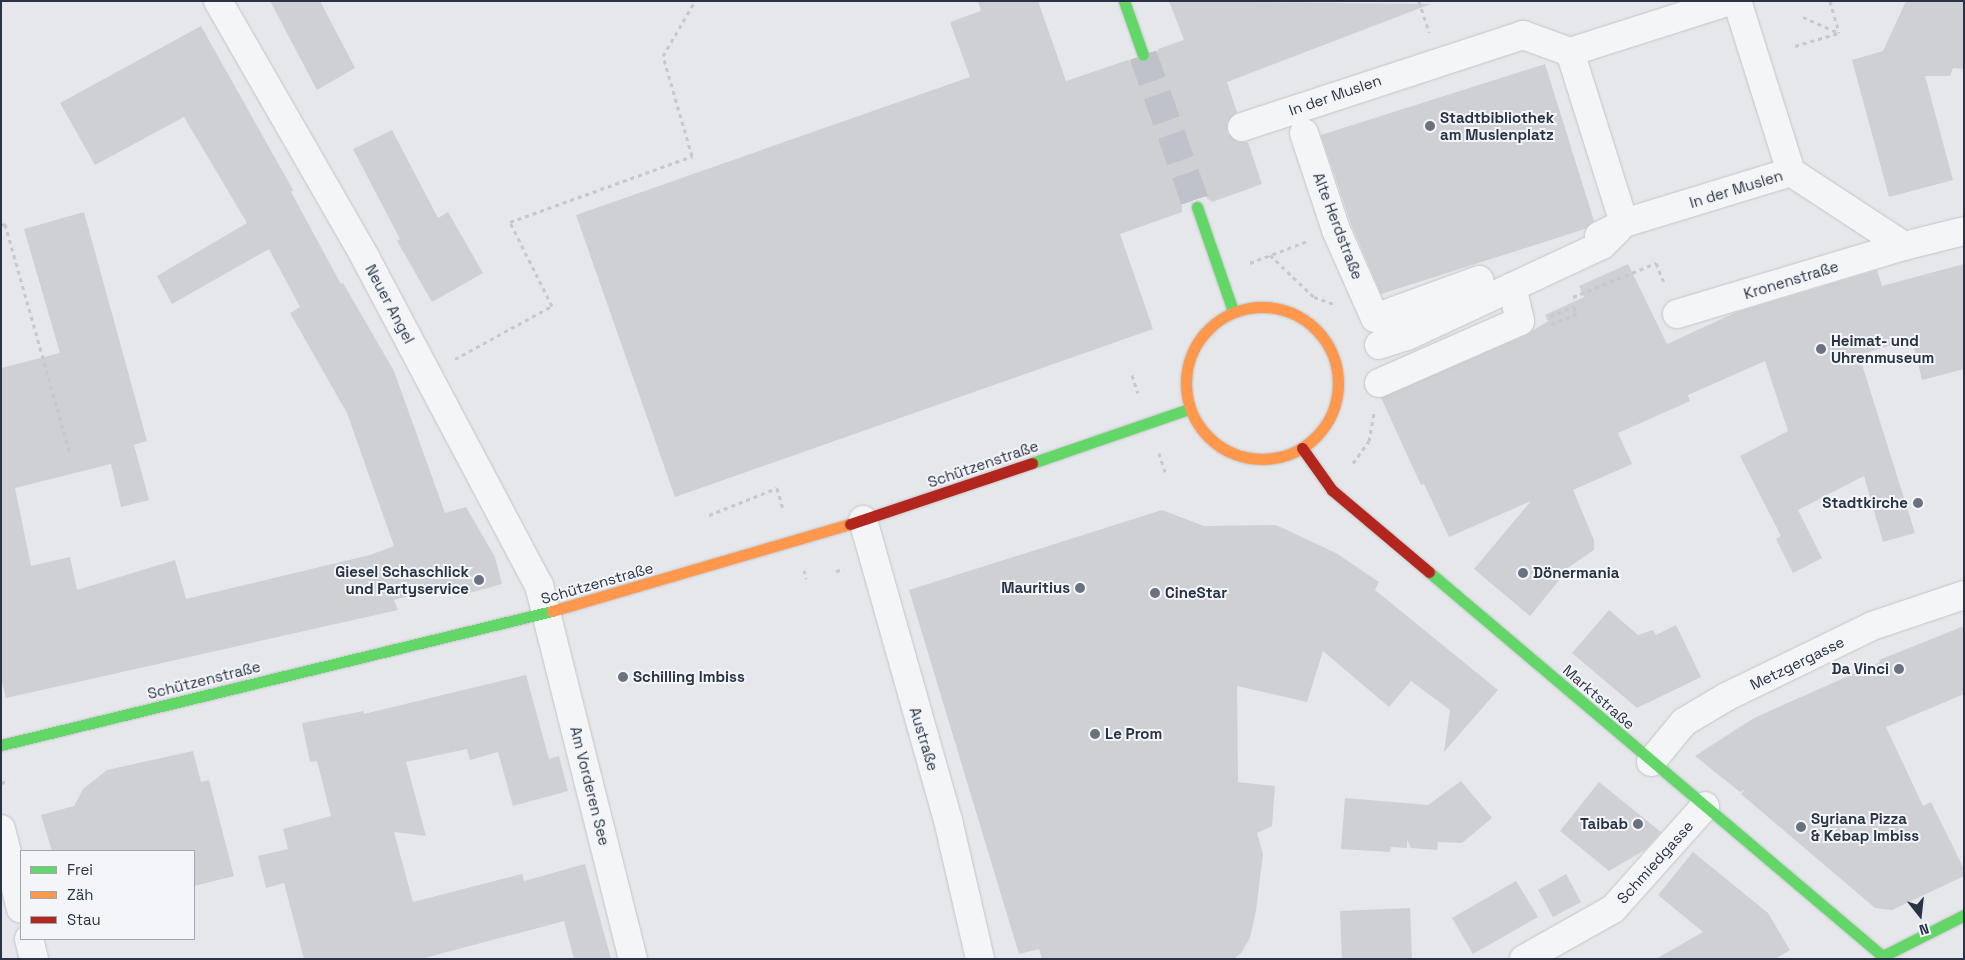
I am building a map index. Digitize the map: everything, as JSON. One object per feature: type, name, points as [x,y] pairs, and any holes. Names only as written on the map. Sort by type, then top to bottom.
[{"type":"main road","points":[[1124,1],[1143,54]]},
{"type":"main road","points":[[1197,207],[1233,312]]},
{"type":"main road","points":[[1261,306],[1289,311],[1313,325],[1330,348],[1339,375],[1336,404],[1324,429],[1302,448],[1268,459],[1250,459],[1224,450],[1202,432],[1189,409],[1184,386],[1187,362],[1194,348],[1213,324],[1233,312],[1261,306]]},
{"type":"main road","name":"Schützenstraße","points":[[1,745],[547,613],[862,520],[1189,409]]},
{"type":"main road","name":"Marktstraße","points":[[1302,448],[1332,490],[1882,958]]},
{"type":"main road","points":[[1882,958],[1964,915]]},
{"type":"street","name":"Neuer Angel","points":[[218,1],[365,257],[540,585],[547,613]]},
{"type":"street","points":[[1624,223],[1570,52],[1730,1]]},
{"type":"street","name":"In der Muslen","points":[[1599,236],[1624,223],[1791,172],[1737,1]]},
{"type":"street","name":"In der Muslen","points":[[1242,127],[1523,34],[1570,52]]},
{"type":"street","name":"Alte Herdstraße","points":[[1304,133],[1336,230],[1375,318]]},
{"type":"street","points":[[1791,172],[1904,246]]},
{"type":"street","name":"In der Muslen","points":[[1379,345],[1407,336],[1602,245],[1624,223]]},
{"type":"street","name":"Kronenstraße","points":[[1677,314],[1904,246],[1964,231]]},
{"type":"street","points":[[1375,318],[1479,280]]},
{"type":"street","points":[[1379,383],[1520,320],[1512,287]]},
{"type":"street","name":"Austraße","points":[[862,520],[948,820],[980,959]]},
{"type":"street","name":"Metzgergasse","points":[[1652,762],[1684,722],[1726,697],[1872,626],[1964,595]]},
{"type":"street","name":"Am Vorderen See","points":[[547,613],[632,959]]},
{"type":"street","name":"Schmiedgasse","points":[[1524,959],[1613,909],[1705,806]]},
{"type":"street","points":[[1,829],[20,905]]},
{"type":"street","points":[[29,940],[34,959]]},
{"type":"path","points":[[427,374],[552,306],[510,222],[692,156],[663,56],[695,1]]},
{"type":"path","points":[[1830,1],[1839,33]]},
{"type":"path","points":[[1804,17],[1839,33]]},
{"type":"path","points":[[1795,46],[1839,33]]},
{"type":"path","points":[[1,225],[5,224],[70,453]]},
{"type":"path","points":[[1257,260],[1336,230]]},
{"type":"path","points":[[1270,255],[1314,297],[1375,318]]},
{"type":"path","points":[[1568,299],[1656,263],[1677,314]]},
{"type":"path","points":[[1541,320],[1574,306]]},
{"type":"path","points":[[1132,375],[1139,396]]},
{"type":"path","points":[[1159,451],[1165,472]]},
{"type":"path","points":[[709,515],[777,488],[786,518]]},
{"type":"path","points":[[1,783],[9,782]]},
{"type":"building","points":[[270,1],[320,1],[355,68],[317,90]]},
{"type":"building","points":[[978,1],[1038,1],[1066,81],[1128,60],[1140,70],[1154,66],[1158,49],[1184,40],[1169,1],[1431,4],[1227,82],[1237,112],[1227,123],[1227,132],[1238,142],[1248,142],[1262,184],[1212,202],[1200,192],[1191,192],[1182,204],[1182,212],[1120,234],[1153,329],[675,497],[576,215],[970,77],[950,22],[981,11]]},
{"type":"building","points":[[1906,1],[1964,1],[1964,69],[1953,68],[1950,76],[1925,76],[1953,180],[1889,197],[1852,60],[1883,51]]},
{"type":"building","points":[[201,26],[293,190],[291,192],[341,284],[343,283],[394,371],[445,513],[466,507],[495,557],[502,584],[455,597],[452,585],[394,600],[398,610],[6,698],[1,678],[1,368],[60,353],[24,229],[84,212],[147,441],[134,445],[149,500],[121,507],[111,464],[15,488],[31,566],[70,557],[77,590],[175,560],[186,599],[370,555],[394,546],[347,413],[290,313],[300,307],[269,249],[172,304],[157,276],[247,223],[184,117],[95,165],[60,103]]},
{"type":"building","points":[[1545,64],[1594,221],[1585,229],[1381,294],[1351,224],[1321,135]]},
{"type":"building","points":[[392,130],[438,218],[448,212],[483,273],[432,302],[397,241],[400,239],[353,149]]},
{"type":"building","points":[[1628,264],[1667,344],[1737,312],[1877,270],[1882,286],[1964,264],[1964,369],[1922,380],[1912,339],[1859,355],[1915,533],[1883,542],[1864,476],[1798,510],[1822,558],[1793,573],[1776,539],[1781,536],[1740,456],[1788,431],[1765,361],[1688,395],[1690,401],[1618,433],[1632,464],[1573,490],[1594,540],[1594,550],[1563,571],[1565,573],[1530,616],[1474,569],[1531,501],[1449,537],[1424,484],[1421,485],[1381,398],[1526,335],[1548,321],[1545,315],[1584,297],[1579,286]]},
{"type":"building","name":"Le Prom","points":[[1162,510],[1204,526],[1276,525],[1336,553],[1379,582],[1375,590],[1498,690],[1444,752],[1450,710],[1411,681],[1389,707],[1323,651],[1307,702],[1237,686],[1238,782],[1275,786],[1272,826],[1257,833],[1263,854],[1256,911],[1250,938],[1241,953],[1234,959],[1042,959],[1039,949],[1019,954],[909,590]]},
{"type":"building","points":[[1609,610],[1638,635],[1653,630],[1656,635],[1676,625],[1701,677],[1637,708],[1572,653]]},
{"type":"building","points":[[1964,626],[1964,694],[1886,727],[1923,806],[1931,802],[1964,869],[1964,876],[1892,910],[1875,908],[1741,794],[1745,789],[1740,792],[1695,756],[1754,718],[1880,662],[1879,660]]},
{"type":"building","points":[[526,675],[549,759],[559,756],[568,791],[513,806],[498,752],[470,760],[467,749],[406,762],[426,836],[394,832],[413,902],[522,874],[524,881],[585,864],[611,959],[574,959],[564,921],[421,959],[304,959],[284,883],[266,888],[258,856],[288,849],[283,829],[331,816],[317,761],[310,762],[302,723],[364,711],[364,714]]},
{"type":"building","points":[[193,751],[201,782],[209,780],[234,876],[195,886],[195,850],[52,850],[41,815],[74,806],[83,789],[107,770]]},
{"type":"building","points":[[1461,781],[1492,818],[1462,843],[1438,842],[1437,850],[1411,848],[1407,840],[1407,848],[1391,847],[1390,852],[1341,849],[1345,798],[1428,805]]},
{"type":"building","points":[[1599,782],[1661,832],[1645,850],[1609,871],[1560,831]]},
{"type":"building","points":[[1693,852],[1768,913],[1790,950],[1775,959],[1656,959],[1703,932],[1658,895]]},
{"type":"building","points":[[1566,874],[1581,902],[1553,917],[1538,890]]},
{"type":"building","points":[[1516,881],[1538,917],[1473,954],[1452,918]]},
{"type":"building","points":[[1410,908],[1412,959],[1342,959],[1340,911]]},
{"type":"tunnel","points":[[1143,55],[1197,207]]},
{"type":"traffic: fast","points":[[1124,1],[1143,55]]},
{"type":"traffic: fast","points":[[1197,207],[1233,311]]},
{"type":"traffic: fast","points":[[1032,463],[1189,409]]},
{"type":"traffic: fast","points":[[1429,572],[1886,959]]},
{"type":"traffic: fast","points":[[1,745],[552,611]]},
{"type":"traffic: fast","points":[[1883,956],[1964,915]]},
{"type":"traffic: slow","points":[[1262,307],[1277,308],[1291,312],[1316,329],[1333,354],[1337,368],[1338,383],[1337,398],[1333,412],[1316,437],[1291,454],[1277,458],[1262,459],[1247,458],[1233,454],[1208,437],[1191,412],[1187,398],[1186,383],[1187,368],[1191,354],[1208,329],[1233,312],[1247,308],[1262,307]]},
{"type":"traffic: slow","points":[[552,611],[850,524]]},
{"type":"traffic: jam","points":[[1302,448],[1332,490],[1429,572]]},
{"type":"traffic: jam","points":[[850,524],[1032,463]]},
{"type":"place","name":"Stadtbibliothek am Muslenplatz","points":[[1430,126]]},
{"type":"place","name":"Heimat- und Uhrenmuseum","points":[[1821,349]]},
{"type":"place","name":"Stadtkirche","points":[[1918,503]]},
{"type":"place","name":"Dönermania","points":[[1523,573]]},
{"type":"place","name":"Giesel Schaschlick und Partyservice","points":[[479,580]]},
{"type":"place","name":"Mauritius","points":[[1080,588]]},
{"type":"place","name":"CineStar","points":[[1155,593]]},
{"type":"place","name":"Da Vinci","points":[[1899,669]]},
{"type":"place","name":"Schilling Imbiss","points":[[623,677]]},
{"type":"place","name":"Le Prom","points":[[1095,734]]},
{"type":"place","name":"Taibab","points":[[1638,824]]},
{"type":"place","name":"Syriana Pizza & Kebap Imbiss","points":[[1801,827]]}]
